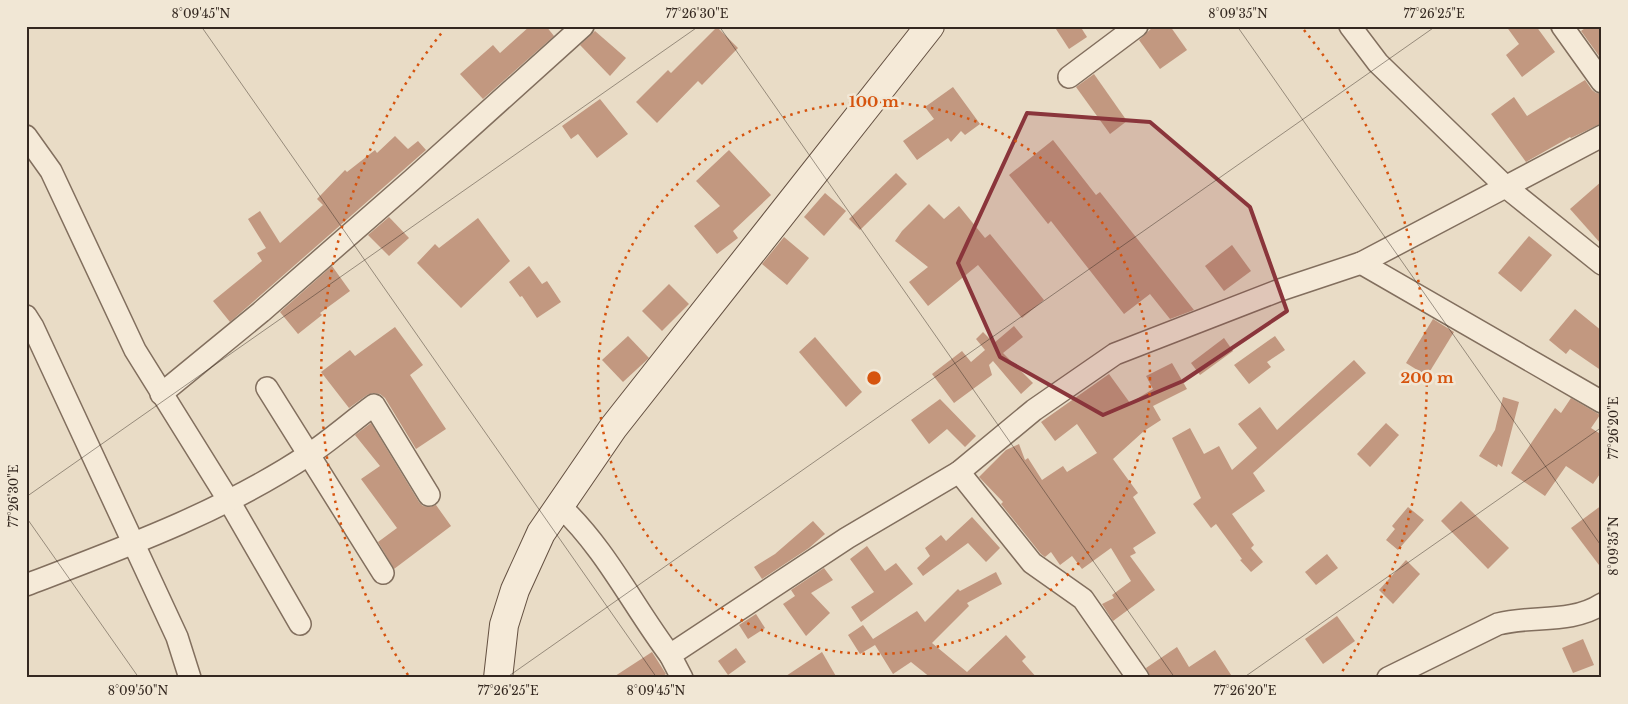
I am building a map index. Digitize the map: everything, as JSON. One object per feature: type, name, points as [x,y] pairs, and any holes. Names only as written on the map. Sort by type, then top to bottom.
[{"type":"street","points":[[162,394],[261,312],[583,26]]},
{"type":"street","points":[[498,678],[504,625],[515,590],[541,533],[613,428],[930,26]]},
{"type":"street","points":[[1069,77],[1137,26]]},
{"type":"street","points":[[1350,26],[1378,63],[1506,187],[1602,264]]},
{"type":"street","points":[[1562,26],[1602,82]]},
{"type":"street","points":[[26,136],[51,171],[135,350],[229,501],[300,624]]},
{"type":"street","points":[[670,655],[847,538],[959,472],[1034,410],[1115,354],[1280,290],[1361,262],[1602,136]]},
{"type":"street","points":[[1361,262],[1602,402]]},
{"type":"street","points":[[26,316],[33,327],[135,544],[177,637],[190,678]]},
{"type":"street","points":[[267,388],[383,573]]},
{"type":"street","points":[[26,585],[135,544],[229,501],[308,455],[374,404],[429,495]]},
{"type":"street","points":[[959,472],[1032,564],[1083,599],[1138,678]]},
{"type":"street","points":[[560,506],[603,555],[670,655],[682,678]]},
{"type":"street","points":[[1388,678],[1498,624],[1514,620],[1564,618],[1593,609],[1602,604]]},
{"type":"highlighted area","points":[[1027,113],[1150,122],[1250,207],[1287,311],[1183,381],[1103,415],[1000,357],[958,263]]},
{"type":"building","points":[[530,26],[546,26],[554,36],[483,99],[460,74],[493,45],[500,53]]},
{"type":"building","points":[[1054,26],[1080,26],[1087,37],[1069,49]]},
{"type":"building","points":[[1154,26],[1170,26],[1187,50],[1160,69],[1139,40]]},
{"type":"building","points":[[1506,26],[1536,26],[1555,52],[1522,77],[1506,55],[1519,44]]},
{"type":"building","points":[[1588,26],[1602,26],[1602,60],[1581,31]]},
{"type":"building","points":[[717,27],[738,48],[702,85],[698,81],[657,123],[636,102],[668,70],[671,73]]},
{"type":"building","points":[[595,31],[626,58],[610,76],[580,45]]},
{"type":"building","points":[[1094,74],[1127,121],[1110,134],[1076,87]]},
{"type":"building","points":[[1585,80],[1592,90],[1602,94],[1602,123],[1570,137],[1526,162],[1491,114],[1514,97],[1527,116]]},
{"type":"building","points":[[953,87],[980,124],[965,135],[961,131],[951,142],[948,138],[917,160],[903,141],[934,119],[925,107]]},
{"type":"building","points":[[600,99],[628,134],[597,158],[578,134],[571,139],[562,126]]},
{"type":"building","points":[[395,136],[408,149],[418,141],[426,150],[230,322],[213,301],[262,261],[257,253],[266,248],[248,219],[260,211],[280,243],[323,205],[317,199],[345,170],[347,172],[375,150],[377,153]]},
{"type":"building","points":[[1053,140],[1096,195],[1100,192],[1194,310],[1170,319],[1150,294],[1124,314],[1051,221],[1048,224],[1009,175]]},
{"type":"building","points":[[729,150],[771,195],[733,231],[738,238],[717,254],[694,226],[720,206],[696,181]]},
{"type":"building","points":[[896,173],[907,184],[860,230],[849,219]]},
{"type":"building","points":[[1602,181],[1602,245],[1570,209]]},
{"type":"building","points":[[825,193],[846,211],[824,236],[804,217]]},
{"type":"building","points":[[929,204],[944,219],[959,206],[985,238],[990,234],[1044,300],[1022,318],[978,265],[928,306],[909,282],[928,267],[895,241],[902,231]]},
{"type":"building","points":[[389,217],[409,238],[389,256],[368,235]]},
{"type":"building","points":[[478,218],[510,261],[461,308],[417,263],[435,244],[439,248]]},
{"type":"building","points":[[1529,236],[1552,255],[1521,292],[1498,273]]},
{"type":"building","points":[[784,237],[809,258],[787,285],[762,264]]},
{"type":"building","points":[[1232,245],[1251,271],[1224,291],[1205,266]]},
{"type":"building","points":[[332,266],[350,291],[320,313],[322,315],[298,334],[280,312]]},
{"type":"building","points":[[529,266],[542,284],[547,281],[561,302],[537,318],[522,296],[520,297],[509,282]]},
{"type":"building","points":[[669,284],[689,304],[662,331],[642,311]]},
{"type":"building","points":[[1575,309],[1602,331],[1602,371],[1570,349],[1566,354],[1549,340]]},
{"type":"building","points":[[1433,319],[1454,332],[1427,376],[1406,363]]},
{"type":"building","points":[[1014,326],[1023,337],[1003,353],[1033,383],[1021,394],[993,361],[989,365],[992,375],[954,403],[932,374],[962,351],[971,362],[985,350],[976,339],[983,332],[994,343]]},
{"type":"building","points":[[395,327],[423,365],[410,375],[446,429],[416,449],[385,398],[380,394],[373,393],[349,408],[321,372],[350,350],[355,356]]},
{"type":"building","points":[[628,336],[649,358],[623,382],[602,360]]},
{"type":"building","points":[[1275,336],[1285,350],[1267,362],[1271,367],[1249,384],[1234,365]]},
{"type":"building","points":[[815,337],[862,392],[846,407],[799,352]]},
{"type":"building","points":[[1224,338],[1233,351],[1200,375],[1191,363]]},
{"type":"building","points":[[1354,360],[1366,373],[1253,473],[1265,491],[1232,514],[1254,545],[1251,548],[1263,562],[1251,572],[1240,560],[1242,559],[1216,524],[1211,528],[1193,504],[1201,498],[1172,438],[1190,428],[1204,454],[1219,446],[1232,470],[1257,448],[1238,424],[1260,407],[1277,430]]},
{"type":"building","points":[[1172,363],[1187,389],[1153,406],[1161,420],[1144,431],[1113,459],[1138,493],[1133,497],[1156,533],[1133,548],[1136,553],[1130,556],[1155,590],[1113,621],[1102,604],[1114,598],[1112,595],[1131,581],[1111,548],[1082,569],[1072,556],[1060,565],[1051,552],[1045,557],[1001,504],[1003,502],[979,477],[1006,450],[1019,444],[1025,460],[1028,458],[1042,480],[1063,466],[1067,472],[1097,453],[1077,424],[1055,441],[1041,422],[1109,374],[1130,403],[1153,389],[1146,376]]},
{"type":"building","points":[[1503,397],[1519,402],[1502,467],[1498,464],[1497,467],[1479,456],[1495,430]]},
{"type":"building","points":[[1571,398],[1600,415],[1591,428],[1602,435],[1602,471],[1593,484],[1566,466],[1545,496],[1511,473],[1555,408],[1561,413]]},
{"type":"building","points":[[940,399],[976,436],[965,447],[947,429],[929,444],[911,420]]},
{"type":"building","points":[[371,423],[419,502],[423,506],[436,505],[451,526],[394,569],[378,542],[397,528],[361,479],[380,466],[355,435]]},
{"type":"building","points":[[1386,423],[1399,435],[1370,467],[1357,454]]},
{"type":"building","points":[[1461,501],[1509,548],[1488,569],[1441,521]]},
{"type":"building","points":[[1602,505],[1602,569],[1571,528]]},
{"type":"building","points":[[1408,507],[1424,520],[1398,550],[1386,540],[1395,529],[1392,526]]},
{"type":"building","points":[[972,517],[1000,548],[986,562],[968,543],[923,576],[917,568],[930,556],[925,548],[941,535],[946,541]]},
{"type":"building","points":[[813,521],[825,534],[809,548],[762,579],[754,567],[775,554]]},
{"type":"building","points":[[867,546],[885,571],[896,563],[913,584],[861,622],[851,607],[874,592],[850,559]]},
{"type":"building","points":[[1327,554],[1338,568],[1316,585],[1305,572]]},
{"type":"building","points":[[1406,560],[1420,574],[1393,604],[1379,590]]},
{"type":"building","points":[[824,568],[833,580],[811,593],[830,613],[806,636],[783,604],[795,596],[791,590]]},
{"type":"building","points":[[996,572],[1002,584],[967,603],[969,606],[932,643],[967,672],[1006,635],[1026,657],[1022,661],[1037,678],[931,678],[911,662],[893,674],[875,645],[860,654],[848,635],[863,625],[873,639],[917,611],[925,622],[958,589],[960,591]]},
{"type":"building","points":[[756,614],[765,628],[748,639],[739,625]]},
{"type":"building","points":[[1337,616],[1355,641],[1323,664],[1305,639]]},
{"type":"building","points":[[1583,639],[1594,665],[1573,673],[1562,648]]},
{"type":"building","points":[[1177,647],[1189,667],[1215,650],[1233,678],[1150,678],[1146,668]]},
{"type":"building","points":[[736,648],[746,662],[728,675],[718,661]]},
{"type":"building","points":[[652,652],[666,674],[660,678],[612,678]]},
{"type":"building","points":[[822,652],[837,678],[783,678]]}]
